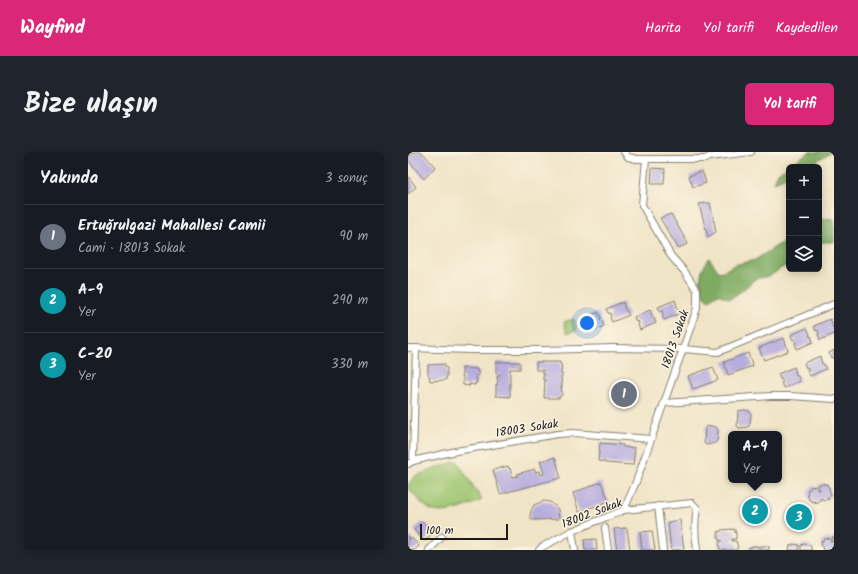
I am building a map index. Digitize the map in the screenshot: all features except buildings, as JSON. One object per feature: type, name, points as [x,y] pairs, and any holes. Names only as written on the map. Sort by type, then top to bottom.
[{"type":"street","points":[[624,152],[628,157],[646,160],[705,159],[709,155],[751,152]]},
{"type":"street","name":"18013 Sokak","points":[[624,510],[636,482],[697,308],[697,290],[685,272],[671,256],[642,205],[646,160]]},
{"type":"street","points":[[408,348],[545,350],[612,348],[683,349],[718,352],[834,304]]},
{"type":"street","points":[[410,463],[416,348]]},
{"type":"street","points":[[664,404],[771,396],[834,399]]},
{"type":"street","name":"18003 Sokak","points":[[410,463],[456,451],[558,434],[573,433],[651,439]]},
{"type":"street","name":"18002 Sokak","points":[[541,549],[572,531],[624,510],[692,503],[697,508],[695,530],[697,550]]},
{"type":"street","points":[[658,506],[663,550]]},
{"type":"street","points":[[605,528],[608,550]]},
{"type":"street","points":[[572,531],[575,550]]},
{"type":"street","points":[[429,550],[442,537]]},
{"type":"green space","points":[[809,152],[831,152],[812,164],[791,164]]},
{"type":"green space","points":[[786,168],[786,177],[774,182],[778,173]]},
{"type":"green space","points":[[830,218],[834,220],[834,242],[822,242],[822,219]]},
{"type":"green space","points":[[786,240],[786,266],[770,276],[755,279],[730,299],[718,294],[708,301],[702,291],[701,278],[702,270],[709,258],[719,272],[734,265],[755,260]]},
{"type":"green space","points":[[574,319],[577,330],[567,333],[564,322]]},
{"type":"green space","points":[[457,461],[482,500],[455,510],[440,512],[433,511],[423,504],[408,488],[408,485],[415,476]]},
{"type":"place","name":"Ertuğrulgazi Mahallesi Camii","points":[[624,394]]},
{"type":"place","name":"A-9","points":[[755,511]]},
{"type":"place","name":"C-20","points":[[799,517]]}]
